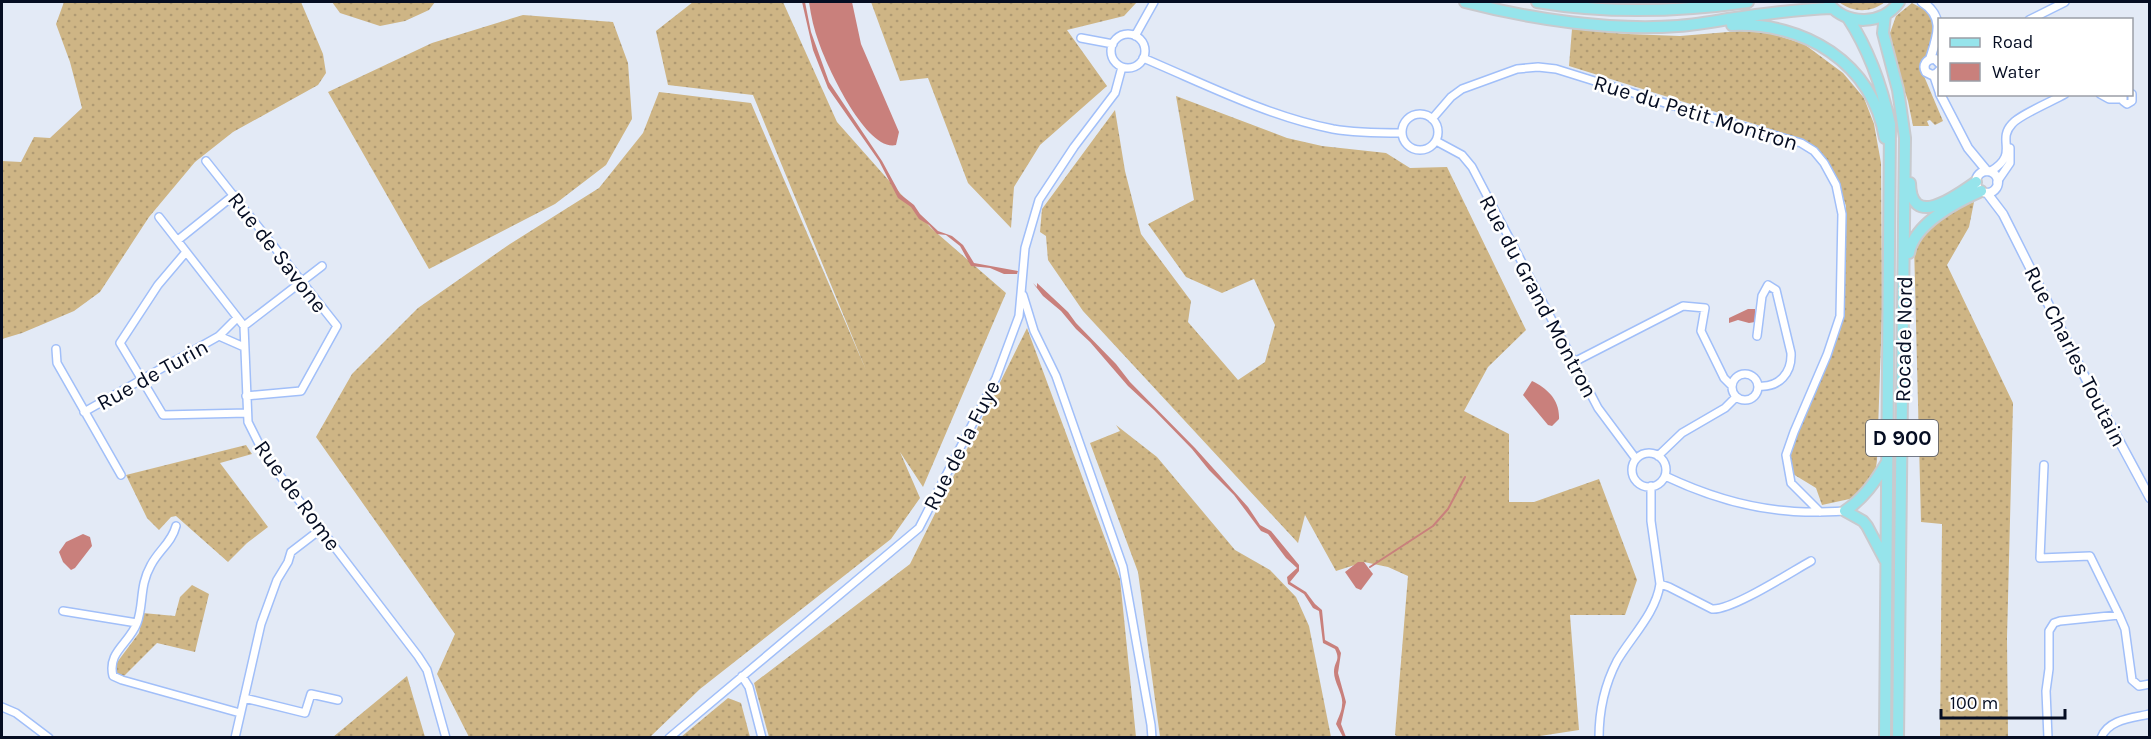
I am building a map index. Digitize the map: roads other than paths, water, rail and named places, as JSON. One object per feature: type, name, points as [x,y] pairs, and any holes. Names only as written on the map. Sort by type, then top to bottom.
[{"type":"main road","name":"D 900","points":[[1465,2],[1532,16],[1577,22],[1679,26],[1830,5]]},
{"type":"main road","points":[[1537,2],[1592,10],[1636,11],[1695,9],[1748,2]]},
{"type":"main road","points":[[1830,5],[1848,18],[1867,20],[1885,15],[1899,2]]},
{"type":"main road","name":"Rocade Nord","points":[[1885,15],[1883,33],[1898,90],[1905,138],[1898,738]]},
{"type":"main road","name":"Rocade Nord","points":[[1848,18],[1858,33],[1884,97],[1890,124],[1885,738]]},
{"type":"main road","name":"Rocade Nord","points":[[1679,26],[1745,24],[1769,26],[1795,32],[1831,51],[1864,85],[1876,106],[1884,131],[1890,165]]},
{"type":"main road","points":[[1905,138],[1909,159],[1910,192],[1918,205],[1932,208],[1980,186]]},
{"type":"main road","points":[[1904,276],[1915,235],[1980,186]]},
{"type":"main road","points":[[1888,461],[1871,488],[1845,511],[1863,521],[1867,526],[1888,565]]},
{"type":"street","points":[[1135,36],[1154,2]]},
{"type":"street","points":[[1922,2],[1929,6],[1938,19]]},
{"type":"street","points":[[2033,18],[2065,2]]},
{"type":"street","points":[[1938,33],[1930,59],[1938,62]]},
{"type":"street","points":[[1135,36],[1142,43],[1143,58],[1137,66],[1122,67],[1114,60],[1111,50],[1113,44],[1120,37],[1135,36]]},
{"type":"street","points":[[1081,38],[1113,44]]},
{"type":"street","points":[[1143,58],[1290,119],[1360,133],[1402,133]]},
{"type":"street","name":"Rue Charles Toutain","points":[[1930,59],[1924,65],[1924,70],[1929,75],[1937,72]]},
{"type":"street","name":"Rue de la Fuye","points":[[669,738],[920,528],[996,378],[1019,316],[1025,248],[1039,200],[1074,147],[1115,93],[1122,67]]},
{"type":"street","name":"Rue du Petit Montron","points":[[1432,119],[1459,90],[1517,69],[1539,67],[1556,69],[1801,143],[1814,151],[1824,163],[1836,185],[1842,214],[1839,316],[1827,355],[1794,432],[1786,461],[1791,483],[1820,512]]},
{"type":"street","name":"Rue Charles Toutain","points":[[1941,96],[1968,148],[1980,186],[2003,214],[2092,391],[2150,498]]},
{"type":"street","points":[[2006,140],[2010,149],[2010,163],[1997,184],[1980,186],[1981,172],[1989,171],[2005,161],[2006,140],[2008,130],[2015,121],[2061,96]]},
{"type":"street","points":[[2104,96],[2109,99],[2122,97],[2124,103],[2129,104],[2133,100],[2132,96]]},
{"type":"street","points":[[1422,114],[1432,119],[1438,129],[1436,141],[1428,149],[1416,150],[1406,144],[1402,133],[1404,124],[1411,116],[1422,114]]},
{"type":"street","name":"Rue du Grand Montron","points":[[1436,141],[1462,155],[1472,167],[1598,408],[1636,459]]},
{"type":"street","name":"Rue Charles Toutain","points":[[1968,148],[1996,176],[2003,214]]},
{"type":"street","name":"Rue de Savone","points":[[206,161],[337,326],[301,391],[246,396]]},
{"type":"street","points":[[178,240],[234,195]]},
{"type":"street","points":[[159,217],[244,326],[322,266]]},
{"type":"street","points":[[186,252],[158,285],[120,343],[163,415],[247,413]]},
{"type":"street","points":[[1757,336],[1762,296],[1768,285],[1776,290],[1792,363],[1789,372],[1776,384],[1767,387],[1758,386]]},
{"type":"street","points":[[1022,290],[1034,331],[1056,376],[1123,567],[1152,738]]},
{"type":"street","points":[[1574,362],[1683,306],[1705,308],[1701,331],[1736,397],[1744,400],[1752,398],[1758,386],[1754,378],[1747,375],[1736,378],[1732,386]]},
{"type":"street","name":"Rue de Turin","points":[[84,412],[219,336],[237,318]]},
{"type":"street","name":"Rue de Rome","points":[[244,326],[248,422],[265,456],[427,670],[446,738]]},
{"type":"street","name":"Rue de Turin","points":[[219,336],[244,347]]},
{"type":"street","points":[[56,349],[57,363],[121,475]]},
{"type":"street","points":[[1658,456],[1682,433],[1725,408],[1736,397]]},
{"type":"street","points":[[1644,454],[1658,456],[1665,464],[1665,476],[1659,483],[1645,486],[1636,480],[1632,470],[1636,459],[1644,454]]},
{"type":"street","points":[[2044,465],[2040,558],[2090,556],[2125,629],[2132,680],[2139,686],[2150,684]]},
{"type":"street","points":[[1665,476],[1721,498],[1787,511],[1845,511]]},
{"type":"street","points":[[1599,738],[1599,718],[1616,663],[1656,600],[1660,584],[1651,521],[1651,486]]},
{"type":"street","points":[[176,526],[173,537],[152,564],[146,577],[141,593],[137,623],[129,639],[113,657],[110,665],[113,676],[240,713]]},
{"type":"street","points":[[235,738],[261,624],[277,580],[291,552],[321,529]]},
{"type":"street","points":[[1660,584],[1718,610],[1811,561]]},
{"type":"street","points":[[63,611],[137,623]]},
{"type":"street","points":[[2048,738],[2046,691],[2051,626],[2060,621],[2120,615]]},
{"type":"street","points":[[742,676],[749,687],[762,738]]},
{"type":"street","points":[[244,698],[305,713],[311,694],[338,700]]},
{"type":"street","points":[[2,707],[16,713],[49,738]]},
{"type":"street","points":[[2102,738],[2103,733],[2111,724],[2150,714]]},
{"type":"water","points":[[802,2],[805,2],[811,32],[829,82],[882,161],[900,194],[914,205],[938,231],[952,236],[963,245],[974,263],[1018,271],[1017,274],[1004,274],[990,268],[971,266],[960,246],[946,235],[937,234],[919,219],[911,207],[898,198],[879,161],[828,88],[813,50]]},
{"type":"water","points":[[809,2],[852,2],[861,44],[899,132],[896,145],[884,144],[872,135],[849,105],[823,54],[814,28]]},
{"type":"water","points":[[1033,283],[1037,287],[1037,283],[1068,312],[1130,382],[1195,448],[1248,507],[1260,525],[1271,531],[1299,565],[1299,571],[1290,582],[1306,592],[1322,610],[1325,640],[1338,647],[1341,653],[1338,673],[1346,702],[1341,724],[1346,737],[1343,737],[1336,724],[1342,701],[1334,676],[1337,653],[1335,649],[1323,643],[1319,611],[1313,608],[1304,594],[1288,584],[1287,577],[1297,568],[1286,558],[1268,534],[1261,531],[1234,495],[1192,449],[1128,386],[1090,342],[1061,311],[1043,296]]},
{"type":"water","points":[[1748,309],[1755,309],[1755,322],[1738,320],[1729,323],[1729,318]]},
{"type":"water","points":[[1532,381],[1543,387],[1555,400],[1559,419],[1552,426],[1548,425],[1523,395]]},
{"type":"water","points":[[83,534],[90,537],[92,546],[71,570],[63,562],[59,552],[66,542]]},
{"type":"water","points":[[1358,562],[1364,562],[1373,574],[1361,590],[1356,588],[1345,572]]},
{"type":"waterway","points":[[1370,567],[1433,526],[1448,509],[1465,477]]}]
